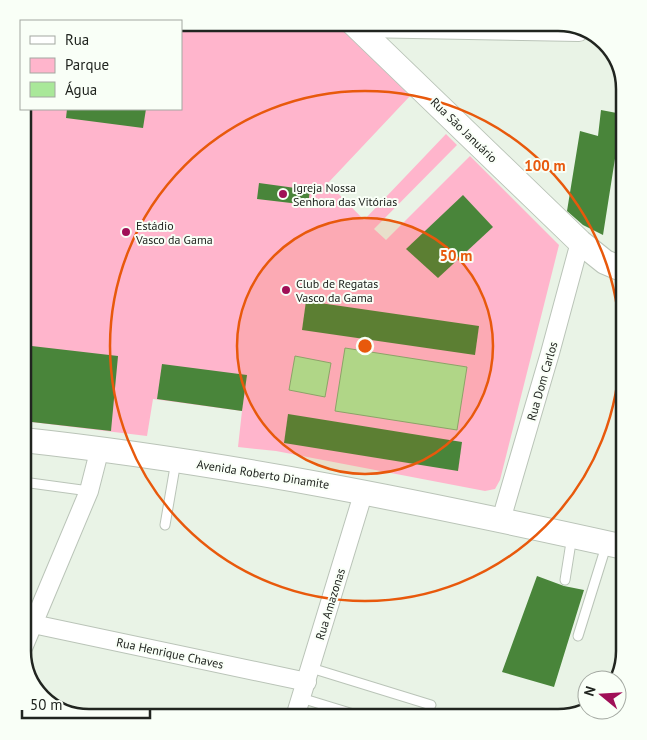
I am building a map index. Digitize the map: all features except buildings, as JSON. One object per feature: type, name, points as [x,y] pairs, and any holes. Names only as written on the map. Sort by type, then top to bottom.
[{"type":"street","name":"Rua São Januário","points":[[361,31],[580,242],[605,262],[616,267]]},
{"type":"street","name":"Rua Dom Carlos","points":[[501,520],[580,242]]},
{"type":"street","name":"Avenida Roberto Dinamite","points":[[31,441],[100,448],[364,491],[616,545]]},
{"type":"street","points":[[32,624],[89,490],[100,448]]},
{"type":"street","name":"Rua Amazonas","points":[[298,709],[364,491]]},
{"type":"street","name":"Rua Henrique Chaves","points":[[32,624],[306,683]]},
{"type":"lane","points":[[165,525],[176,460]]},
{"type":"lane","points":[[31,483],[89,490]]},
{"type":"lane","points":[[565,580],[572,535]]},
{"type":"lane","points":[[578,636],[616,545]]},
{"type":"lane","points":[[306,683],[431,705]]},
{"type":"lane","points":[[306,683],[348,709]]},
{"type":"green space","name":"Club de Regatas Vasco da Gama","points":[[182,31],[347,31],[410,96],[328,183],[364,220],[446,134],[457,145],[374,229],[386,240],[470,156],[559,245],[500,480],[495,489],[485,491],[276,451],[238,447],[242,411],[153,399],[147,436],[31,422],[31,110],[182,110]]},
{"type":"water","points":[[345,348],[467,367],[457,430],[335,411]]},
{"type":"water","points":[[295,356],[331,363],[325,397],[289,390]]},
{"type":"place","name":"Igreja Nossa Senhora das Vitórias","points":[[283,194]]},
{"type":"place","name":"Estádio Vasco da Gama","points":[[126,232]]},
{"type":"place","name":"Club de Regatas Vasco da Gama","points":[[286,290]]}]
